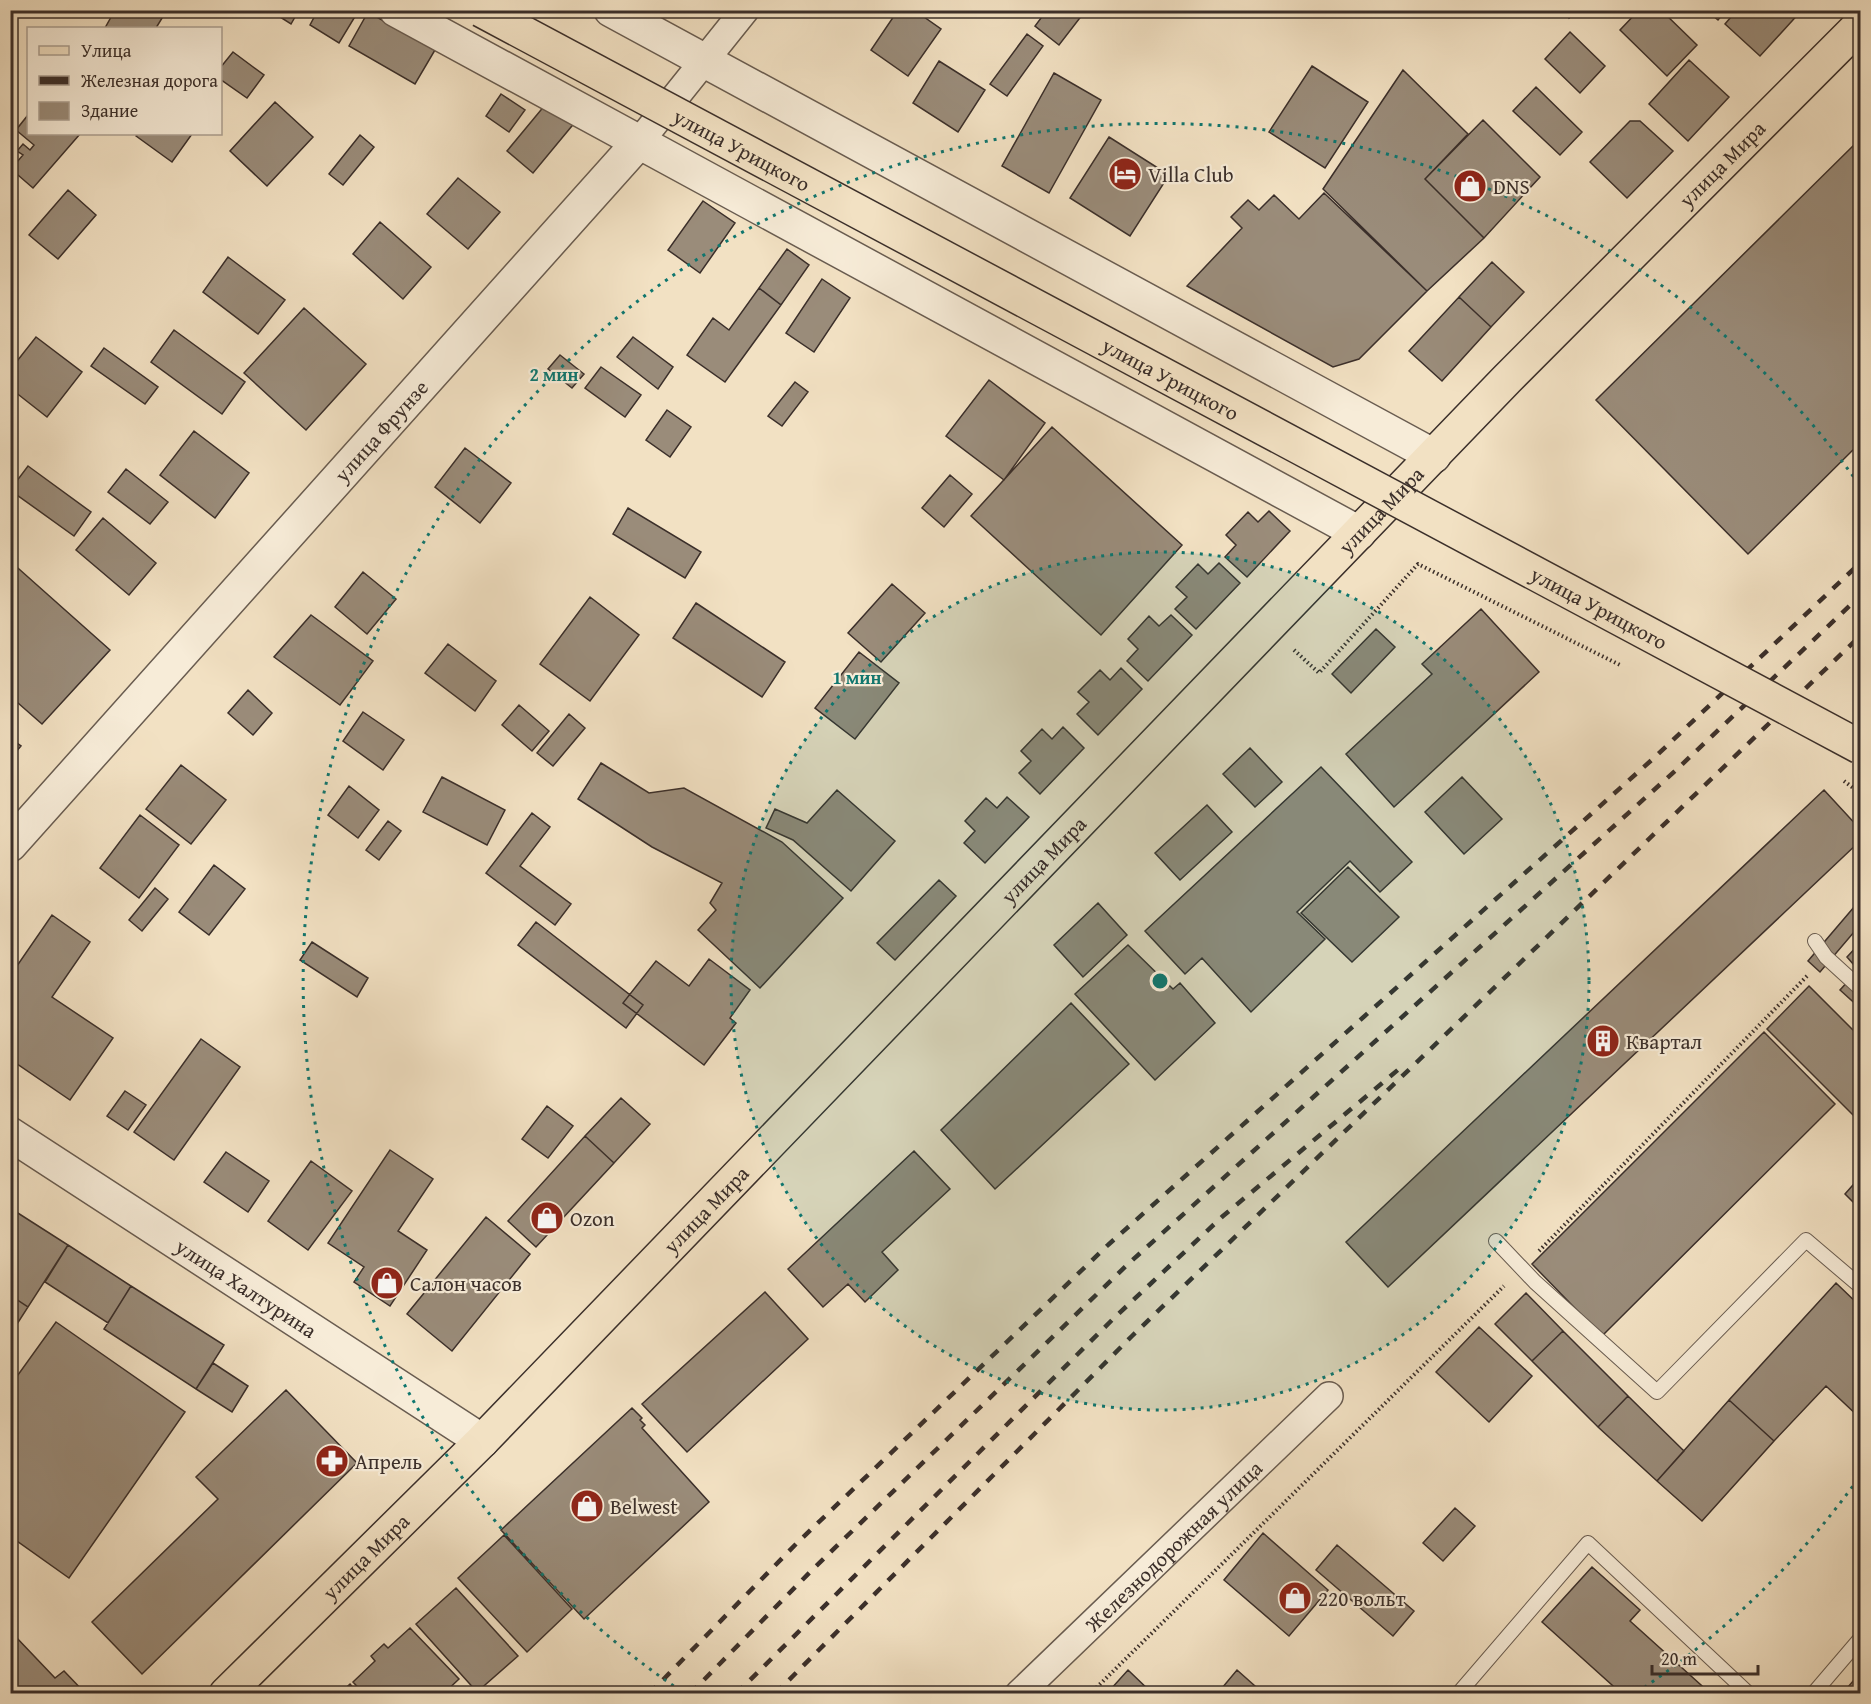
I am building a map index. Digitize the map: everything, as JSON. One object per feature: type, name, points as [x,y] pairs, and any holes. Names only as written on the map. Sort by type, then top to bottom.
[{"type":"main road","name":"улица Урицкого","points":[[481,10],[1860,747]]},
{"type":"main road","name":"улица Мира","points":[[226,1694],[482,1441],[1359,533],[1860,26]]},
{"type":"street","name":"улица Урицкого","points":[[396,10],[1359,533]]},
{"type":"street","points":[[611,10],[1434,456]]},
{"type":"street","name":"улица Фрунзе","points":[[10,845],[640,141],[745,10]]},
{"type":"street","name":"улица Халтурина","points":[[10,1134],[482,1441]]},
{"type":"street","name":"Железнодорожная улица","points":[[1019,1694],[1329,1396]]},
{"type":"lane","points":[[1815,941],[1826,957],[1860,988]]},
{"type":"lane","points":[[1496,1241],[1522,1268],[1657,1392],[1806,1240],[1860,1286]]},
{"type":"lane","points":[[1463,1692],[1588,1543],[1749,1694]]},
{"type":"lane","points":[[1813,1694],[1860,1639]]},
{"type":"path","points":[[1269,626],[1318,673],[1419,564],[1620,665]]},
{"type":"path","points":[[1844,781],[1860,792]]},
{"type":"path","points":[[1090,1694],[1522,1268],[1826,957]]},
{"type":"building","points":[[115,10],[167,10],[157,27],[106,27]]},
{"type":"building","points":[[269,10],[299,10],[291,24]]},
{"type":"building","points":[[318,10],[359,10],[339,43],[310,25]]},
{"type":"building","points":[[898,10],[914,10],[941,29],[908,76],[871,50]]},
{"type":"building","points":[[1047,10],[1086,10],[1059,45],[1035,26]]},
{"type":"building","points":[[1563,10],[1577,10],[1569,18]]},
{"type":"building","points":[[1639,10],[1661,10],[1697,45],[1667,76],[1620,30]]},
{"type":"building","points":[[1706,10],[1726,10],[1718,20]]},
{"type":"building","points":[[1737,10],[1802,10],[1760,56],[1725,24]]},
{"type":"building","points":[[368,12],[435,50],[415,84],[349,46]]},
{"type":"building","points":[[1570,32],[1605,66],[1580,93],[1545,59]]},
{"type":"building","points":[[1027,34],[1043,46],[1007,96],[990,84]]},
{"type":"building","points":[[233,52],[264,75],[247,98],[222,80],[222,66]]},
{"type":"building","points":[[1689,60],[1729,97],[1688,141],[1649,104]]},
{"type":"building","points":[[939,61],[985,90],[958,132],[913,103]]},
{"type":"building","points":[[1312,66],[1368,102],[1325,168],[1269,132]]},
{"type":"building","points":[[1403,70],[1468,134],[1425,179],[1484,238],[1427,291],[1323,189]]},
{"type":"building","points":[[1054,73],[1101,100],[1049,193],[1002,166]]},
{"type":"building","points":[[1536,87],[1582,132],[1560,155],[1513,111]]},
{"type":"building","points":[[501,94],[525,110],[509,132],[486,116]]},
{"type":"building","points":[[550,99],[576,121],[533,173],[507,151]]},
{"type":"building","points":[[275,102],[313,137],[267,186],[230,151]]},
{"type":"building","points":[[27,116],[27,135],[79,135],[33,188],[11,169],[23,155],[17,151],[23,144],[30,150],[34,145],[16,130]]},
{"type":"building","points":[[1483,120],[1540,177],[1484,238],[1425,179]]},
{"type":"building","points":[[1630,121],[1640,121],[1673,151],[1627,198],[1590,162]]},
{"type":"building","points":[[137,135],[191,135],[172,162]]},
{"type":"building","points":[[360,135],[374,147],[343,185],[329,174]]},
{"type":"building","points":[[1109,137],[1169,175],[1130,236],[1070,198]]},
{"type":"building","points":[[1860,139],[1860,443],[1748,554],[1596,400]]},
{"type":"building","points":[[458,178],[500,212],[468,249],[427,214]]},
{"type":"building","points":[[68,190],[96,215],[58,259],[29,235]]},
{"type":"building","points":[[1324,193],[1427,291],[1359,359],[1333,367],[1187,286],[1242,228],[1231,217],[1248,200],[1259,210],[1274,195],[1299,219]]},
{"type":"building","points":[[703,201],[735,223],[700,273],[668,250]]},
{"type":"building","points":[[380,222],[431,267],[403,299],[353,254]]},
{"type":"building","points":[[787,249],[809,265],[781,305],[759,288]]},
{"type":"building","points":[[228,257],[285,300],[258,334],[203,292]]},
{"type":"building","points":[[1492,262],[1524,292],[1491,327],[1459,297]]},
{"type":"building","points":[[822,279],[850,298],[814,352],[786,333]]},
{"type":"building","points":[[759,288],[781,305],[725,382],[687,355],[713,318],[729,330]]},
{"type":"building","points":[[1459,297],[1491,327],[1442,381],[1409,351]]},
{"type":"building","points":[[304,308],[366,364],[306,430],[244,373]]},
{"type":"building","points":[[174,330],[245,382],[222,414],[151,362]]},
{"type":"building","points":[[36,337],[82,372],[47,417],[10,388],[10,370]]},
{"type":"building","points":[[633,337],[673,367],[658,389],[617,357]]},
{"type":"building","points":[[104,348],[158,387],[145,404],[91,366]]},
{"type":"building","points":[[560,355],[584,374],[572,388],[548,369]]},
{"type":"building","points":[[601,367],[641,395],[625,417],[585,388]]},
{"type":"building","points":[[989,380],[1045,423],[1004,480],[946,436]]},
{"type":"building","points":[[795,382],[808,392],[782,426],[768,416]]},
{"type":"building","points":[[667,410],[691,427],[670,457],[646,440]]},
{"type":"building","points":[[1052,427],[1182,545],[1101,635],[971,516]]},
{"type":"building","points":[[194,431],[249,473],[215,518],[160,475]]},
{"type":"building","points":[[465,448],[511,483],[480,523],[435,487]]},
{"type":"building","points":[[28,466],[91,512],[74,536],[10,490]]},
{"type":"building","points":[[126,469],[168,502],[150,524],[108,492]]},
{"type":"building","points":[[950,475],[972,494],[944,527],[922,508]]},
{"type":"building","points":[[628,508],[701,552],[685,578],[613,534]]},
{"type":"building","points":[[1269,511],[1290,531],[1247,577],[1225,557],[1236,545],[1226,535],[1248,512],[1258,522]]},
{"type":"building","points":[[103,518],[156,563],[129,595],[76,550]]},
{"type":"building","points":[[10,561],[110,650],[42,724],[10,696]]},
{"type":"building","points":[[1219,563],[1240,583],[1196,629],[1175,609],[1187,597],[1176,587],[1198,564],[1208,574]]},
{"type":"building","points":[[363,572],[396,599],[367,634],[335,607]]},
{"type":"building","points":[[892,584],[925,613],[881,662],[848,633]]},
{"type":"building","points":[[590,597],[639,635],[590,701],[540,664]]},
{"type":"building","points":[[696,603],[785,662],[762,697],[673,638]]},
{"type":"building","points":[[1481,609],[1539,672],[1394,807],[1346,754],[1432,674],[1422,664]]},
{"type":"building","points":[[311,615],[373,661],[340,705],[274,657]]},
{"type":"building","points":[[1171,615],[1192,635],[1148,681],[1127,661],[1138,649],[1128,639],[1149,616],[1159,626]]},
{"type":"building","points":[[1376,629],[1395,647],[1351,693],[1332,674]]},
{"type":"building","points":[[448,644],[496,681],[475,711],[425,673]]},
{"type":"building","points":[[859,652],[899,683],[855,739],[815,708]]},
{"type":"building","points":[[1121,668],[1142,689],[1098,735],[1077,714],[1089,702],[1078,692],[1100,670],[1110,680]]},
{"type":"building","points":[[248,690],[272,713],[253,735],[228,713]]},
{"type":"building","points":[[519,705],[549,731],[532,751],[502,725]]},
{"type":"building","points":[[363,712],[404,740],[383,770],[343,741]]},
{"type":"building","points":[[569,714],[585,728],[553,766],[537,753]]},
{"type":"building","points":[[1063,727],[1084,748],[1040,794],[1019,773],[1031,761],[1021,751],[1042,729],[1052,739]]},
{"type":"building","points":[[10,738],[21,746],[10,759]]},
{"type":"building","points":[[1250,748],[1282,782],[1255,807],[1223,774]]},
{"type":"building","points":[[601,763],[649,793],[684,788],[782,842],[843,898],[760,988],[698,930],[716,910],[710,903],[722,883],[652,847],[578,799]]},
{"type":"building","points":[[181,765],[226,800],[191,844],[146,809]]},
{"type":"building","points":[[1321,767],[1412,862],[1380,892],[1350,861],[1297,912],[1325,939],[1251,1012],[1202,958],[1185,974],[1145,931]]},
{"type":"building","points":[[442,777],[505,810],[487,845],[423,812]]},
{"type":"building","points":[[1462,777],[1502,819],[1464,854],[1425,812]]},
{"type":"building","points":[[349,786],[379,810],[358,838],[328,815]]},
{"type":"building","points":[[837,790],[895,841],[851,891],[793,840],[766,828],[775,809],[807,823]]},
{"type":"building","name":"Квартал","points":[[1824,790],[1860,829],[1860,841],[1388,1287],[1346,1242]]},
{"type":"building","points":[[1007,797],[1029,817],[985,863],[964,843],[975,831],[965,821],[986,798],[997,808]]},
{"type":"building","points":[[1207,805],[1232,832],[1180,880],[1155,853]]},
{"type":"building","points":[[532,813],[550,827],[520,866],[571,904],[555,925],[486,873]]},
{"type":"building","points":[[140,815],[179,845],[139,898],[100,868]]},
{"type":"building","points":[[388,821],[401,831],[379,860],[366,850]]},
{"type":"building","points":[[214,865],[245,889],[209,935],[179,912]]},
{"type":"building","points":[[1348,867],[1399,917],[1352,962],[1301,913]]},
{"type":"building","points":[[939,880],[956,896],[895,960],[877,943]]},
{"type":"building","points":[[155,888],[168,899],[142,931],[129,920]]},
{"type":"building","points":[[1860,900],[1860,925],[1820,972],[1808,961]]},
{"type":"building","points":[[1098,903],[1127,935],[1083,977],[1054,945]]},
{"type":"building","points":[[52,915],[90,942],[52,997],[113,1038],[70,1100],[10,1059],[10,976]]},
{"type":"building","points":[[536,922],[643,1005],[626,1028],[518,945]]},
{"type":"building","points":[[312,942],[368,978],[357,997],[300,960]]},
{"type":"building","points":[[1860,943],[1860,972],[1847,957]]},
{"type":"building","points":[[1128,945],[1173,989],[1180,983],[1215,1023],[1155,1080],[1075,994]]},
{"type":"building","points":[[709,959],[750,990],[730,1018],[736,1023],[704,1065],[623,1003],[656,961],[689,986]]},
{"type":"building","points":[[1850,979],[1860,987],[1860,1008],[1840,990]]},
{"type":"building","points":[[1809,986],[1860,1037],[1860,1122],[1767,1029]]},
{"type":"building","points":[[1071,1003],[1129,1064],[995,1189],[941,1130]]},
{"type":"building","points":[[1764,1032],[1835,1104],[1602,1336],[1532,1264]]},
{"type":"building","points":[[201,1039],[240,1067],[174,1160],[134,1132]]},
{"type":"building","points":[[125,1091],[146,1105],[128,1130],[107,1116]]},
{"type":"building","points":[[621,1098],[650,1124],[614,1163],[585,1136]]},
{"type":"building","points":[[547,1106],[573,1126],[548,1158],[522,1139]]},
{"type":"building","points":[[585,1136],[614,1163],[536,1247],[508,1221]]},
{"type":"building","points":[[390,1150],[433,1179],[398,1231],[427,1250],[390,1306],[354,1282],[364,1267],[328,1243]]},
{"type":"building","points":[[914,1151],[950,1189],[882,1252],[898,1270],[865,1302],[848,1284],[823,1307],[788,1269]]},
{"type":"building","points":[[226,1152],[269,1181],[248,1212],[204,1182]]},
{"type":"building","points":[[311,1161],[352,1191],[308,1250],[268,1221]]},
{"type":"building","points":[[1860,1177],[1860,1209],[1845,1194]]},
{"type":"building","points":[[10,1208],[68,1245],[28,1307],[10,1295]]},
{"type":"building","points":[[486,1217],[530,1254],[452,1351],[407,1314]]},
{"type":"building","points":[[68,1245],[131,1286],[108,1323],[45,1282]]},
{"type":"building","points":[[1836,1283],[1860,1306],[1860,1418],[1826,1386],[1774,1441],[1729,1400]]},
{"type":"building","points":[[131,1286],[224,1345],[196,1389],[104,1329]]},
{"type":"building","points":[[765,1292],[808,1339],[687,1452],[642,1404]]},
{"type":"building","points":[[1526,1293],[1563,1331],[1532,1361],[1495,1324]]},
{"type":"building","points":[[10,1295],[28,1307],[10,1335]]},
{"type":"building","points":[[56,1322],[185,1412],[69,1578],[10,1536],[10,1386]]},
{"type":"building","points":[[1479,1327],[1532,1376],[1489,1422],[1436,1372]]},
{"type":"building","points":[[1563,1331],[1628,1396],[1598,1427],[1532,1361]]},
{"type":"building","points":[[213,1363],[248,1386],[232,1412],[196,1389]]},
{"type":"building","points":[[286,1390],[357,1463],[142,1674],[92,1622],[218,1499],[196,1477]]},
{"type":"building","points":[[1628,1396],[1684,1451],[1657,1481],[1598,1427]]},
{"type":"building","points":[[1729,1400],[1774,1441],[1702,1521],[1657,1481]]},
{"type":"building","points":[[632,1408],[642,1418],[640,1420],[645,1425],[642,1428],[709,1502],[584,1619],[501,1530]]},
{"type":"building","points":[[1455,1508],[1475,1526],[1443,1561],[1423,1543]]},
{"type":"building","points":[[1263,1533],[1328,1590],[1289,1636],[1224,1580]]},
{"type":"building","points":[[504,1535],[572,1609],[527,1652],[458,1578]]},
{"type":"building","points":[[1337,1545],[1414,1611],[1393,1636],[1316,1570]]},
{"type":"building","points":[[1592,1567],[1640,1610],[1630,1621],[1711,1694],[1622,1694],[1542,1622]]},
{"type":"building","points":[[456,1588],[518,1656],[477,1692],[416,1624]]},
{"type":"building","points":[[410,1628],[459,1679],[443,1694],[364,1694],[353,1682],[375,1661],[371,1656],[384,1644],[388,1648]]},
{"type":"building","points":[[15,1636],[55,1678],[64,1671],[86,1694],[10,1694],[10,1641]]},
{"type":"building","points":[[1128,1670],[1153,1694],[1113,1694],[1110,1690]]},
{"type":"building","points":[[1237,1670],[1264,1694],[1217,1694]]},
{"type":"building","points":[[1860,1673],[1860,1694],[1842,1694]]},
{"type":"building","points":[[350,1684],[358,1694],[339,1694]]},
{"type":"railway","points":[[649,1694],[797,1543],[1108,1245],[1655,757],[1860,563]]},
{"type":"railway","points":[[690,1694],[813,1569],[1127,1265],[1675,771],[1860,596]]},
{"type":"railway","points":[[775,1694],[1132,1336],[1860,636]]},
{"type":"railway","points":[[736,1694],[1114,1318],[1223,1216],[1399,1069]]},
{"type":"place","name":"Villa Club","points":[[1125,174]]},
{"type":"place","name":"DNS","points":[[1470,186]]},
{"type":"place","name":"Квартал","points":[[1603,1041]]},
{"type":"place","name":"Ozon","points":[[547,1218]]},
{"type":"place","name":"Салон часов","points":[[387,1283]]},
{"type":"place","name":"Апрель","points":[[332,1461]]},
{"type":"place","name":"Belwest","points":[[587,1506]]},
{"type":"place","name":"220 вольт","points":[[1295,1598]]}]
